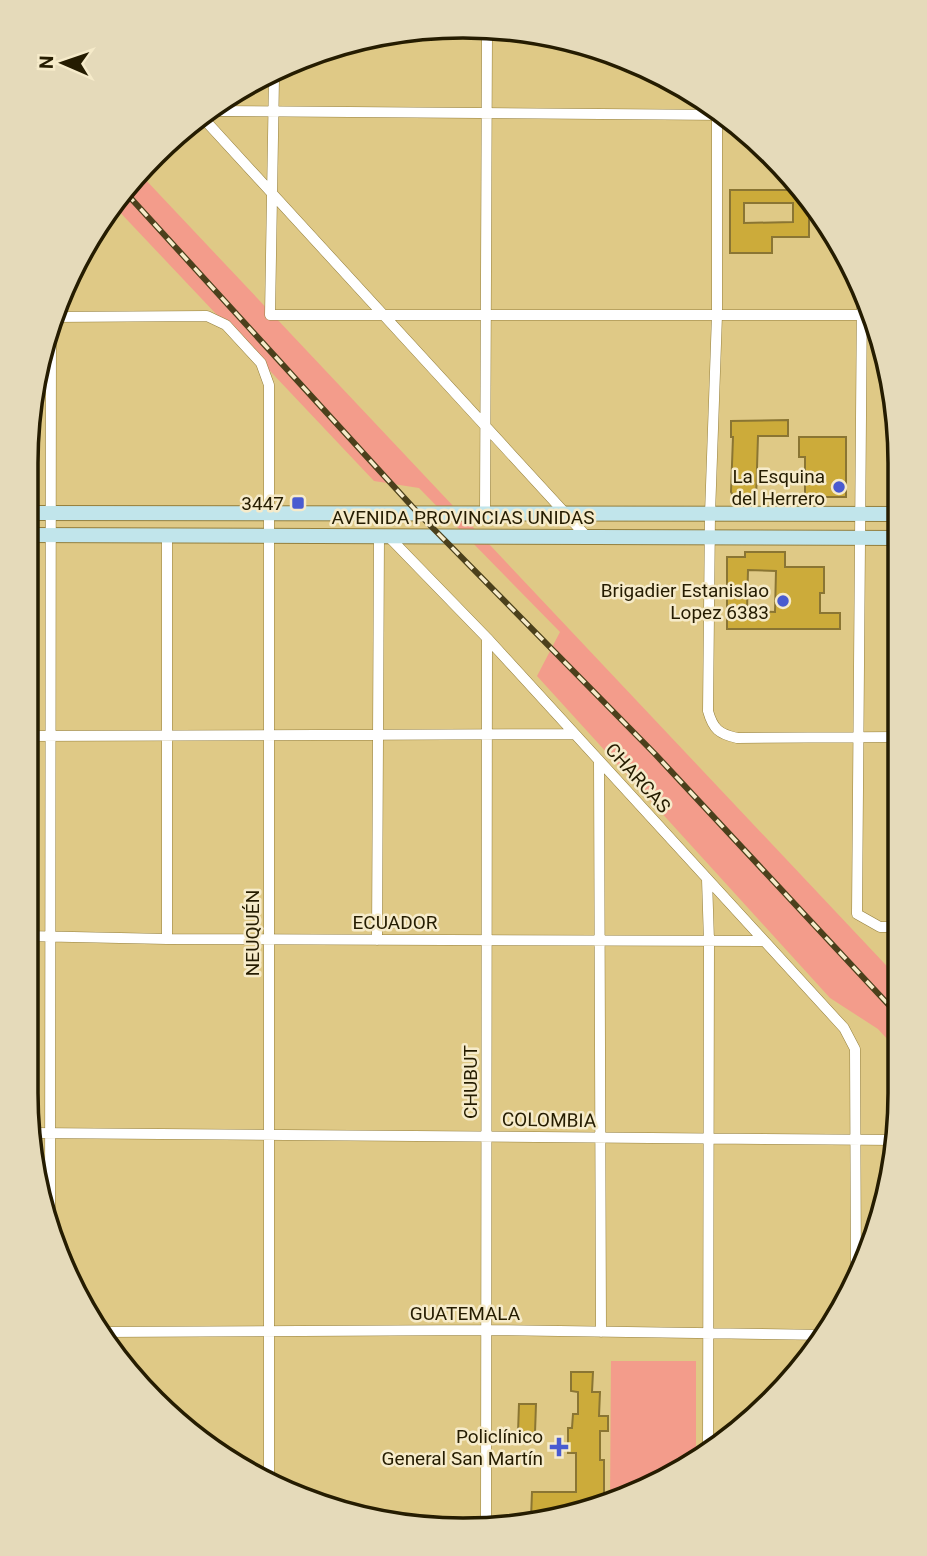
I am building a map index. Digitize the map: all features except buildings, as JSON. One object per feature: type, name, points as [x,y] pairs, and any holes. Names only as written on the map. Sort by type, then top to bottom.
[{"type":"main road","name":"AVENIDA PROVINCIAS UNIDAS","points":[[39,513],[888,514]]},
{"type":"main road","name":"AVENIDA PROVINCIAS UNIDAS","points":[[39,535],[888,538]]},
{"type":"street","points":[[485,514],[487,39]]},
{"type":"street","points":[[274,83],[270,315],[861,315]]},
{"type":"street","points":[[225,111],[704,113]]},
{"type":"street","points":[[208,124],[587,537]]},
{"type":"street","points":[[719,124],[717,315],[710,514],[708,711],[712,726],[722,735],[737,738],[888,737]]},
{"type":"street","name":"NEUQUÉN","points":[[65,318],[207,316],[226,325],[261,363],[269,386],[270,1471]]},
{"type":"street","points":[[867,329],[860,514],[857,915],[880,927],[888,927]]},
{"type":"street","points":[[50,1188],[52,359]]},
{"type":"street","points":[[167,536],[167,939]]},
{"type":"street","points":[[377,940],[377,735],[383,536]]},
{"type":"street","name":"CHARCAS","points":[[383,536],[487,638],[844,1028],[855,1049],[855,1140]]},
{"type":"street","name":"CHUBUT","points":[[486,1517],[487,638]]},
{"type":"street","points":[[39,736],[573,734]]},
{"type":"street","points":[[599,761],[601,1332]]},
{"type":"street","points":[[707,879],[708,1440]]},
{"type":"street","name":"ECUADOR","points":[[39,935],[167,939],[763,941]]},
{"type":"street","name":"COLOMBIA","points":[[40,1133],[886,1140]]},
{"type":"street","points":[[855,1140],[856,1255]]},
{"type":"street","name":"GUATEMALA","points":[[112,1332],[487,1330],[813,1335]]},
{"type":"shaded area","points":[[146,181],[888,967],[888,1040],[878,1029],[830,998],[537,676],[560,632],[419,488],[374,481],[120,213]]},
{"type":"shaded area","points":[[611,1361],[696,1361],[696,1448],[651,1474],[610,1491]]},
{"type":"railway","points":[[131,199],[419,514],[655,754],[888,1004]]},
{"type":"place","name":"La Esquina del Herrero","points":[[839,487]]},
{"type":"place","name":"3447","points":[[298,503]]},
{"type":"place","name":"Brigadier Estanislao Lopez 6383","points":[[783,601]]},
{"type":"place","name":"Policlínico General San Martín","points":[[559,1447]]}]
